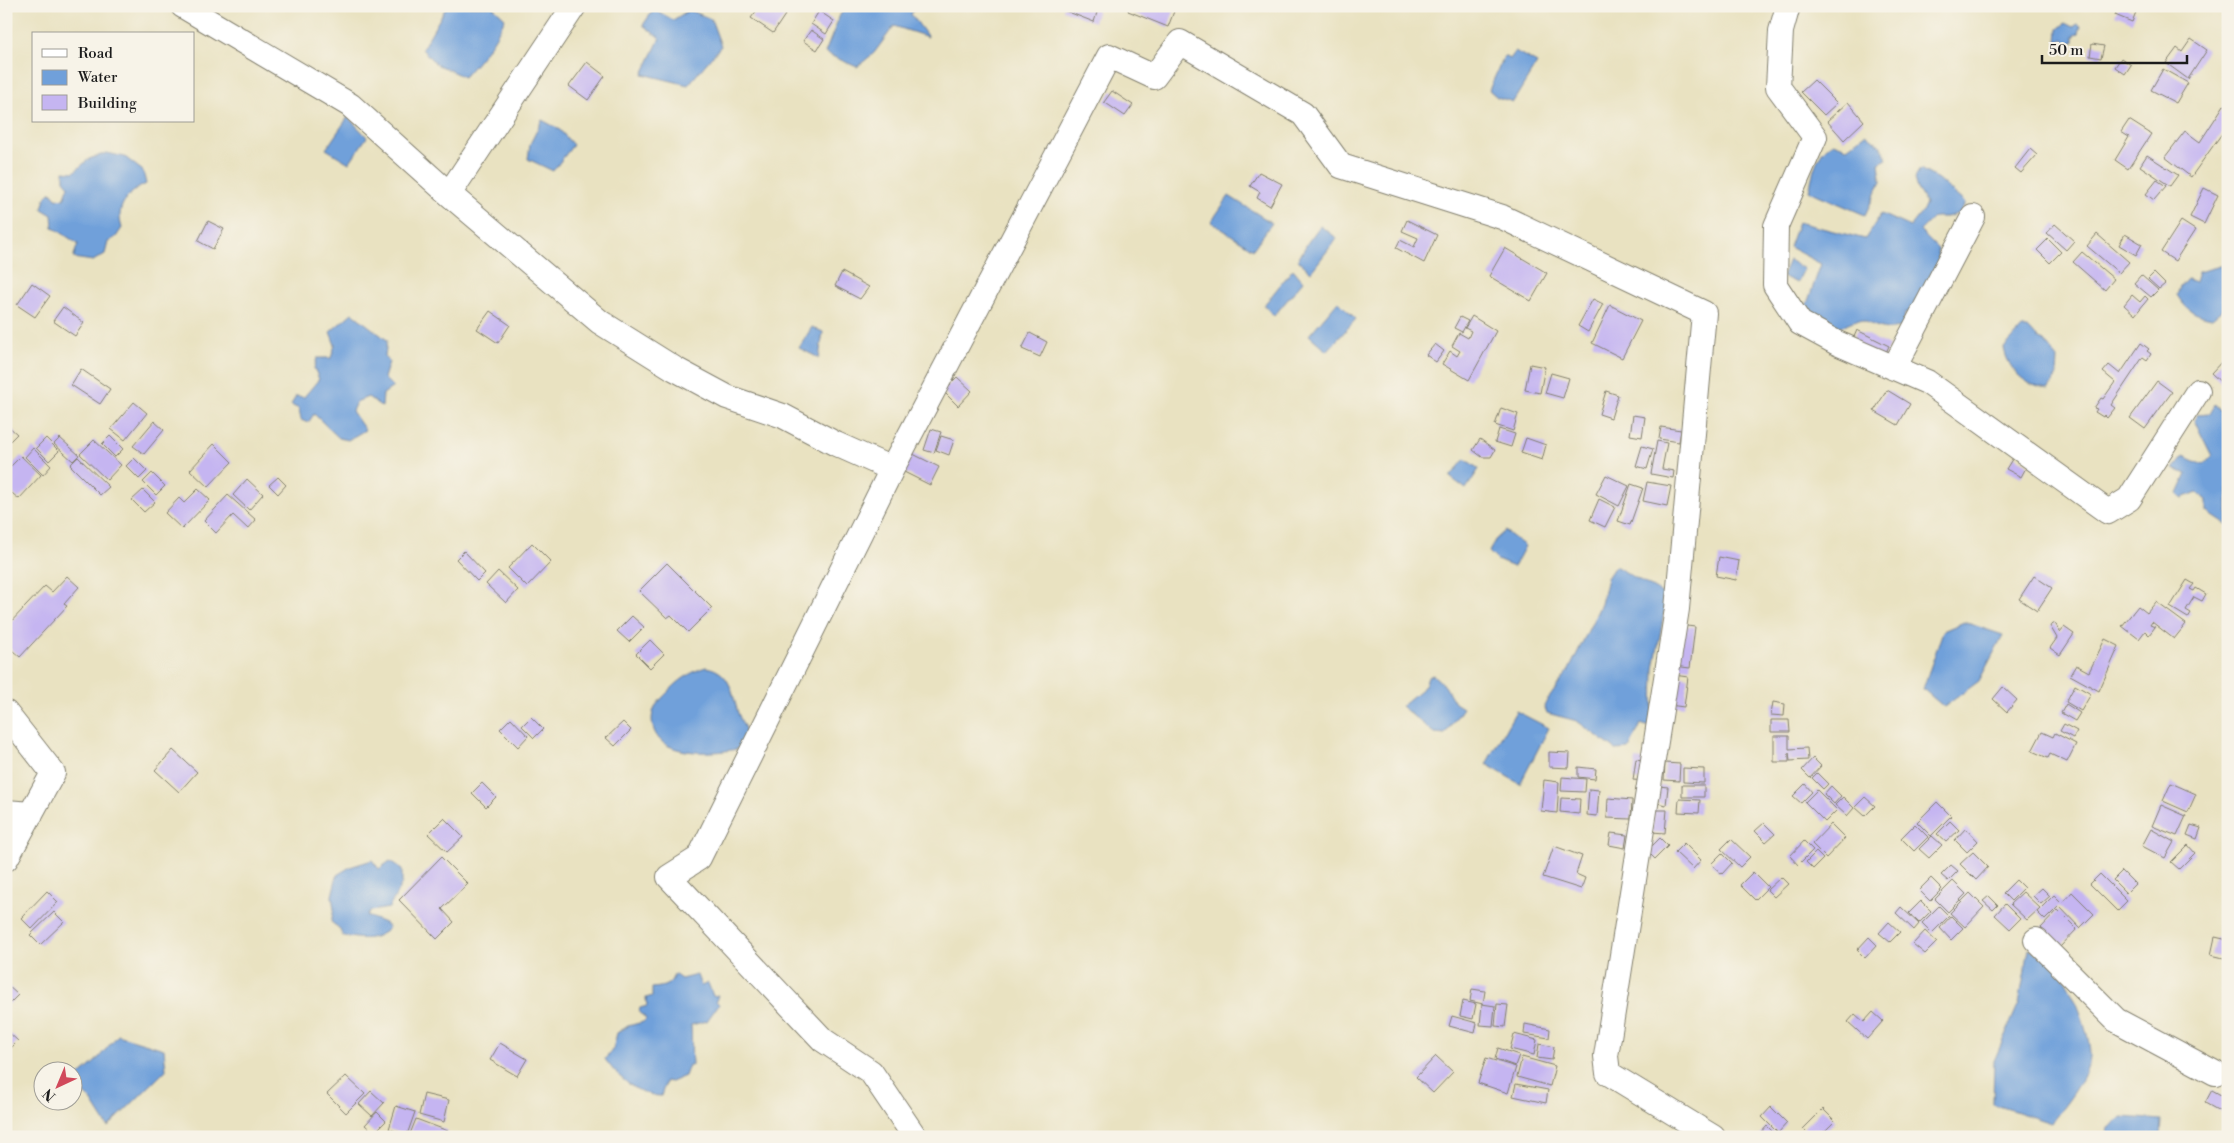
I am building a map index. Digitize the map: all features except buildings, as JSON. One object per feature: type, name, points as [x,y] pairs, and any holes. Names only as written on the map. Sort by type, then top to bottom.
[{"type":"street","points":[[183,6],[350,105],[450,194],[600,322],[727,397],[783,416],[836,444],[892,469]]},
{"type":"street","points":[[450,194],[574,6]]},
{"type":"street","points":[[1788,6],[1781,31],[1778,87],[1815,137],[1776,226],[1775,286],[1800,323],[1837,343],[1927,382],[2108,512],[2129,499],[2198,392]]},
{"type":"street","points":[[916,1137],[871,1072],[823,1040],[669,877],[699,858],[892,469],[1109,56],[1154,77],[1180,42],[1303,114],[1341,166],[1502,217],[1704,312],[1676,609],[1606,1056],[1608,1073],[1713,1137]]},
{"type":"street","points":[[1894,368],[1974,217]]},
{"type":"street","points":[[6,713],[54,773],[6,859]]},
{"type":"street","points":[[6,812],[31,814]]},
{"type":"street","points":[[2036,940],[2116,1020],[2215,1073]]},
{"type":"water","points":[[447,6],[492,6],[505,18],[492,42],[464,77],[436,64],[422,49]]},
{"type":"water","points":[[847,6],[917,6],[911,14],[928,37],[894,26],[874,53],[857,67],[825,53],[840,15]]},
{"type":"water","points":[[654,9],[673,20],[689,10],[711,19],[721,46],[688,85],[643,74],[660,38],[643,25]]},
{"type":"water","points":[[2065,23],[2073,27],[2078,24],[2081,26],[2079,33],[2074,36],[2074,42],[2067,43],[2064,39],[2057,42],[2058,29]]},
{"type":"water","points":[[1515,51],[1537,63],[1513,102],[1497,97],[1489,90],[1504,56],[1509,59]]},
{"type":"water","points":[[348,117],[367,137],[349,163],[326,149]]},
{"type":"water","points":[[542,120],[559,129],[573,145],[553,171],[528,159],[530,144]]},
{"type":"water","points":[[1866,134],[1880,145],[1887,159],[1879,163],[1881,181],[1865,215],[1809,191],[1816,164],[1827,147],[1833,143],[1847,148]]},
{"type":"water","points":[[107,153],[125,157],[143,171],[146,184],[128,196],[124,202],[120,214],[122,228],[116,237],[108,242],[105,254],[93,261],[73,258],[78,244],[53,227],[52,215],[42,209],[45,198],[51,192],[56,198],[64,199],[69,186],[64,180],[64,171],[74,172],[89,159]]},
{"type":"water","points":[[1920,169],[1938,179],[1965,203],[1960,213],[1947,217],[1934,217],[1920,231],[1938,249],[1939,262],[1911,316],[1905,313],[1903,327],[1889,329],[1857,320],[1835,331],[1803,315],[1821,264],[1789,247],[1798,222],[1865,239],[1881,214],[1910,227],[1922,212],[1926,203],[1917,189],[1914,179]]},
{"type":"water","points":[[1229,196],[1272,223],[1253,249],[1211,222]]},
{"type":"water","points":[[1320,226],[1337,238],[1311,272],[1298,260]]},
{"type":"water","points":[[1789,260],[1804,269],[1797,283],[1782,276]]},
{"type":"water","points":[[2228,264],[2228,305],[2212,318],[2196,313],[2188,308],[2177,295],[2180,287],[2187,279],[2195,282],[2198,272]]},
{"type":"water","points":[[1293,269],[1303,281],[1274,316],[1264,305]]},
{"type":"water","points":[[1338,301],[1356,319],[1327,351],[1309,335]]},
{"type":"water","points":[[352,313],[387,340],[385,356],[389,362],[384,378],[393,387],[383,394],[382,407],[368,397],[356,402],[352,411],[365,430],[348,440],[339,438],[314,414],[308,423],[301,420],[299,409],[291,405],[296,396],[304,397],[319,379],[314,368],[317,358],[331,358],[335,345],[330,332]]},
{"type":"water","points":[[812,327],[823,332],[819,358],[799,348]]},
{"type":"water","points":[[2022,328],[2028,328],[2037,338],[2044,341],[2058,359],[2057,375],[2049,389],[2041,388],[2026,381],[2019,376],[2009,363],[2004,348]]},
{"type":"water","points":[[2215,404],[2225,416],[2228,414],[2228,526],[2207,512],[2207,500],[2197,492],[2183,498],[2178,494],[2187,474],[2173,469],[2184,456],[2204,465],[2212,456],[2194,420],[2198,414],[2210,413]]},
{"type":"water","points":[[1465,459],[1479,469],[1466,489],[1450,477]]},
{"type":"water","points":[[1505,531],[1525,546],[1514,567],[1497,560],[1489,552],[1495,540]]},
{"type":"water","points":[[1615,566],[1667,596],[1654,669],[1653,708],[1649,727],[1641,724],[1629,749],[1616,750],[1577,721],[1547,713],[1544,705],[1569,670],[1601,604],[1607,578]]},
{"type":"water","points":[[1964,622],[2003,635],[1979,681],[1944,707],[1923,689],[1943,631]]},
{"type":"water","points":[[706,667],[721,673],[729,684],[738,713],[748,735],[741,748],[715,752],[685,751],[669,746],[656,735],[652,718],[659,701],[681,680]]},
{"type":"water","points":[[1433,675],[1445,686],[1455,703],[1463,708],[1445,734],[1434,733],[1401,706],[1425,686],[1428,677]]},
{"type":"water","points":[[1516,711],[1549,728],[1520,784],[1486,764]]},
{"type":"water","points":[[372,860],[379,869],[390,861],[402,869],[402,883],[389,908],[371,911],[367,916],[385,923],[389,928],[378,936],[368,938],[343,936],[339,928],[331,922],[334,909],[332,896],[337,875],[350,867]]},
{"type":"water","points":[[2029,949],[2055,966],[2068,984],[2084,1023],[2089,1048],[2090,1058],[2085,1074],[2051,1123],[1993,1104],[1994,1061],[2019,1003]]},
{"type":"water","points":[[674,974],[681,979],[697,975],[701,986],[708,983],[713,996],[718,995],[716,1001],[719,1004],[707,1021],[691,1025],[692,1065],[689,1065],[685,1076],[671,1082],[666,1081],[661,1096],[653,1095],[637,1089],[622,1079],[605,1059],[613,1049],[617,1033],[628,1026],[643,1022],[646,1019],[639,1011],[640,1008],[647,1006],[646,998],[652,996],[652,988],[666,985],[671,981]]},
{"type":"water","points":[[118,1035],[164,1049],[166,1070],[108,1127],[91,1100],[82,1092],[82,1073],[95,1062]]},
{"type":"water","points":[[2123,1117],[2162,1120],[2161,1137],[2105,1137],[2108,1128]]}]
